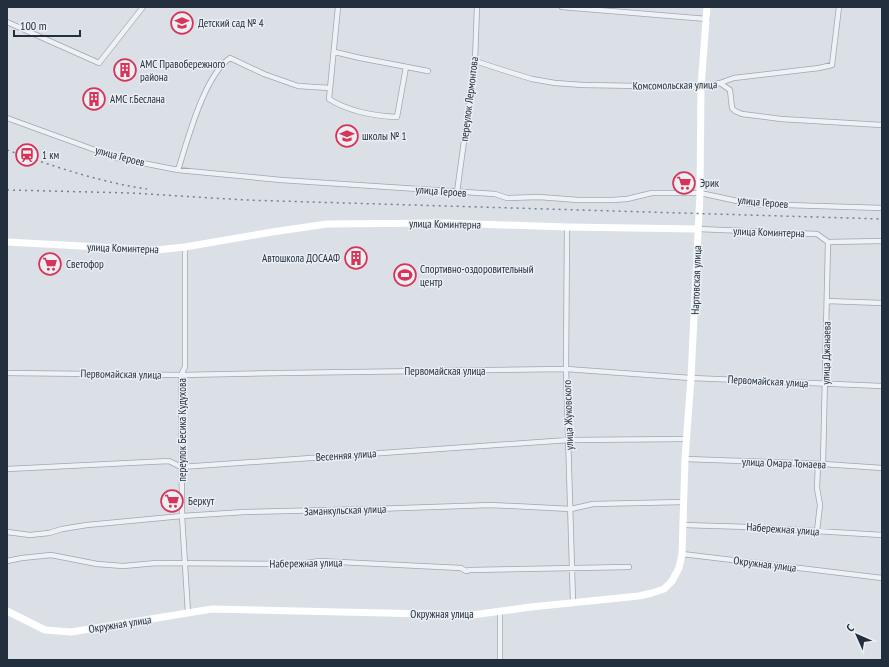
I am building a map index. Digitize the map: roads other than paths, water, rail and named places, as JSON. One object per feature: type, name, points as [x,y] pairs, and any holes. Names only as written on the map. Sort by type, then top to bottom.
[{"type":"street","points":[[7,22],[99,63],[143,7]]},
{"type":"street","points":[[338,7],[335,52],[329,99],[346,107],[382,116],[397,117],[406,67]]},
{"type":"street","name":"переулок Лермонтова","points":[[457,192],[474,61],[477,7]]},
{"type":"street","points":[[562,7],[707,19]]},
{"type":"street","name":"Нартовская улица","points":[[682,554],[686,439],[691,378],[700,193],[702,87],[707,7]]},
{"type":"street","points":[[720,83],[734,78],[819,68],[832,65],[840,7]]},
{"type":"street","points":[[335,52],[428,71]]},
{"type":"street","points":[[178,170],[201,100],[222,64],[230,58],[264,74],[298,86],[330,88]]},
{"type":"street","name":"Комсомольская улица","points":[[474,61],[532,79],[555,83],[583,85],[702,87],[720,83],[730,90],[732,108],[742,114],[781,119],[882,125]]},
{"type":"street","name":"улица Героев","points":[[7,118],[117,158],[178,170],[281,180],[495,194],[507,198],[540,197],[585,200],[628,199],[652,193],[700,193],[751,204],[882,208]]},
{"type":"street","name":"улица Коминтерна","points":[[7,242],[156,250],[185,247],[327,224],[444,223],[698,229],[817,234],[828,242],[882,241]]},
{"type":"street","name":"улица Жуковского","points":[[567,227],[566,370],[573,602]]},
{"type":"street","name":"улица Джанаева","points":[[817,531],[820,505],[817,488],[826,384],[828,242]]},
{"type":"street","name":"переулок Бесика Кудухова","points":[[185,247],[185,367],[181,375],[181,467],[182,516],[188,613]]},
{"type":"street","points":[[827,301],[882,303]]},
{"type":"street","name":"Первомайская улица","points":[[7,373],[181,375],[566,370],[691,378],[882,386]]},
{"type":"street","name":"Весенняя улица","points":[[7,469],[169,461],[181,467],[569,440],[686,439]]},
{"type":"street","name":"улица Омара Томаева","points":[[685,460],[820,464],[882,468]]},
{"type":"street","name":"Заманкульская улица","points":[[7,532],[30,535],[49,533],[62,529],[87,525],[245,512],[491,504],[571,509],[599,504],[684,502]]},
{"type":"street","name":"Набережная улица","points":[[684,525],[748,526],[882,535]]},
{"type":"street","name":"Окружная улица","points":[[7,611],[45,630],[71,632],[212,610],[472,615],[573,602],[639,596],[652,593],[664,589],[672,581],[676,575],[682,554],[882,578]]},
{"type":"street","name":"Набережная улица","points":[[7,561],[51,555],[98,564],[123,566],[157,563],[300,564],[319,561],[461,568],[466,571],[630,567]]},
{"type":"street","points":[[500,611],[500,660]]},
{"type":"railway","points":[[7,150],[59,168],[94,178],[147,189]]},
{"type":"railway","points":[[7,190],[132,193],[245,200],[882,219]]},
{"type":"place","name":"Детский сад № 4","points":[[182,23]]},
{"type":"place","name":"АМС Правобережного района","points":[[125,70]]},
{"type":"place","name":"АМС г.Беслана","points":[[94,99]]},
{"type":"place","name":"школы № 1","points":[[347,136]]},
{"type":"place","name":"1 км","points":[[27,155]]},
{"type":"place","name":"Эрик","points":[[684,183]]},
{"type":"place","name":"Автошкола ДОСААФ","points":[[356,258]]},
{"type":"place","name":"Светофор","points":[[50,264]]},
{"type":"place","name":"Спортивно-оздоровительный центр","points":[[405,275]]},
{"type":"place","name":"Беркут","points":[[172,501]]}]
